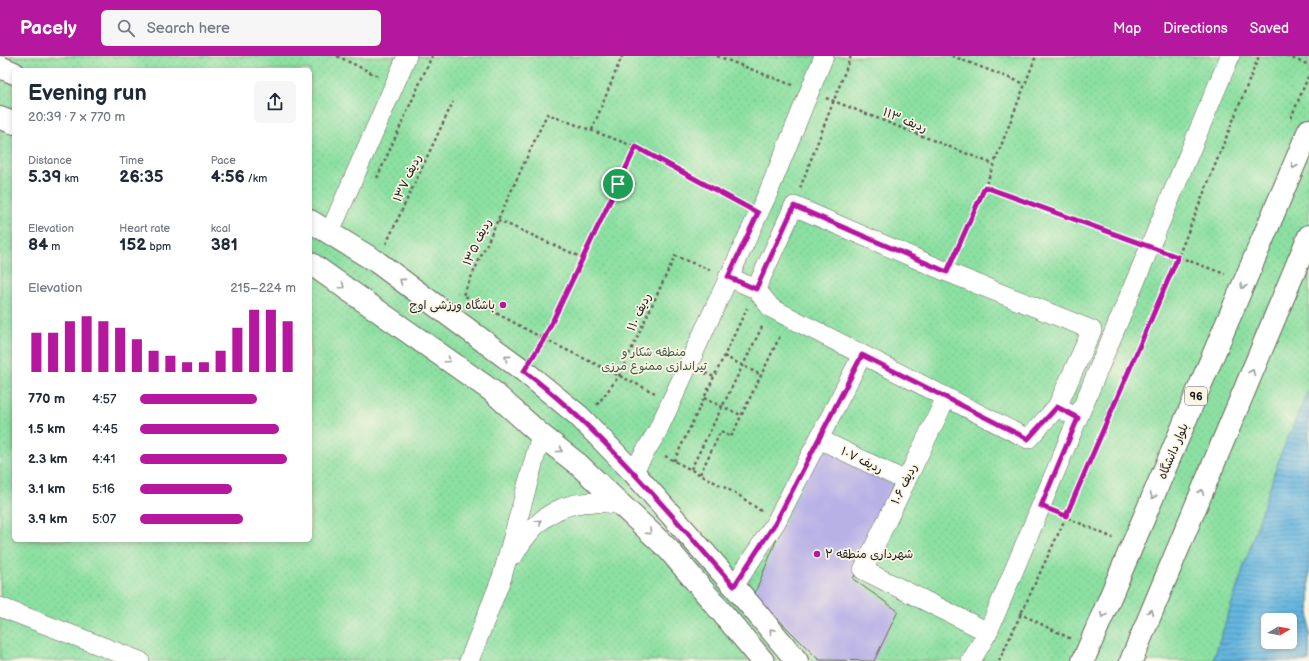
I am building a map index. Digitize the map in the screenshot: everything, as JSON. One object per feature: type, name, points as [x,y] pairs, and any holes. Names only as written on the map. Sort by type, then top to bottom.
[{"type":"street","points":[[330,232],[407,56]]},
{"type":"street","points":[[633,472],[648,447],[671,401],[768,193],[824,56]]},
{"type":"street","points":[[971,661],[988,632],[1000,604],[1230,56]]},
{"type":"street","points":[[0,67],[12,72]]},
{"type":"street","points":[[0,118],[12,122]]},
{"type":"street","name":"بلوار دانشگاه","points":[[1083,661],[1309,130]]},
{"type":"street","points":[[728,277],[756,289],[771,308],[1028,439],[1057,407],[1092,330],[947,272],[794,206],[756,289]]},
{"type":"street","points":[[312,223],[330,232],[377,262],[524,371],[584,421],[633,472],[734,586],[797,661]]},
{"type":"street","points":[[1131,661],[1309,236]]},
{"type":"street","points":[[312,264],[492,391],[541,435],[579,465],[669,550],[763,661]]},
{"type":"street","points":[[734,586],[776,522],[862,355]]},
{"type":"street","name":"ردیف ۱۰۶","points":[[946,398],[863,570],[988,632]]},
{"type":"street","points":[[1057,407],[1078,418]]},
{"type":"street","points":[[469,661],[502,577],[541,435]]},
{"type":"street","name":"ردیف ۱۰۷","points":[[819,439],[906,481]]},
{"type":"street","points":[[502,577],[529,531],[544,517],[562,507],[581,502],[601,501],[621,505]]},
{"type":"street","points":[[0,607],[140,661]]},
{"type":"path","points":[[337,56],[395,84]]},
{"type":"path","points":[[376,179],[432,56]]},
{"type":"path","points":[[622,56],[592,130],[636,147],[758,213]]},
{"type":"path","name":"ردیف ۱۱۳","points":[[717,56],[993,164]]},
{"type":"path","points":[[794,206],[851,56]]},
{"type":"path","points":[[952,56],[1026,84]]},
{"type":"path","points":[[947,272],[985,187],[1036,56]]},
{"type":"path","points":[[999,661],[1066,516],[1178,257],[1259,56]]},
{"type":"path","points":[[1287,56],[1309,65]]},
{"type":"path","name":"ردیف ۱۳۷","points":[[377,262],[453,102]]},
{"type":"path","name":"ردیف ۱۳۵","points":[[544,339],[463,295],[547,114],[592,130]]},
{"type":"path","points":[[524,371],[544,339],[636,147]]},
{"type":"path","points":[[985,187],[1225,274]]},
{"type":"path","points":[[498,220],[583,258]]},
{"type":"path","name":"ردیف ۱۱۰","points":[[584,421],[619,376],[675,256],[728,277]]},
{"type":"path","points":[[674,461],[756,289]]},
{"type":"path","points":[[690,469],[771,308]]},
{"type":"path","points":[[700,474],[721,431],[731,437],[789,317]]},
{"type":"path","points":[[544,339],[671,401]]},
{"type":"path","points":[[724,356],[761,375]]},
{"type":"path","points":[[704,398],[741,415]]},
{"type":"path","points":[[648,447],[737,494],[776,522]]},
{"type":"path","points":[[1041,506],[1113,538]]},
{"type":"path","points":[[1000,604],[1071,639]]},
{"type":"green space","name":"منطقه شکار و تیراندازی ممنوع مرزی","points":[[0,56],[1309,56],[1309,661],[0,661]]},
{"type":"water","points":[[1309,389],[1309,661],[1213,661],[1280,456]]},
{"type":"building","name":"شهرداری منطقه ۲","points":[[821,447],[893,485],[853,579],[898,611],[874,661],[819,660],[754,595],[781,529]]},
{"type":"place","name":"باشگاه ورزشی اوج","points":[[503,305]]},
{"type":"place","name":"شهرداری منطقه ۲","points":[[817,554]]},
{"type":"route","points":[[636,147],[758,213],[728,277],[756,289],[794,206],[947,272],[985,187],[1178,257],[1066,516],[1041,506],[1078,418],[1057,407],[1028,439],[862,355],[776,522],[734,586],[633,472],[584,421],[524,371],[544,339],[618,184],[636,147]]}]
